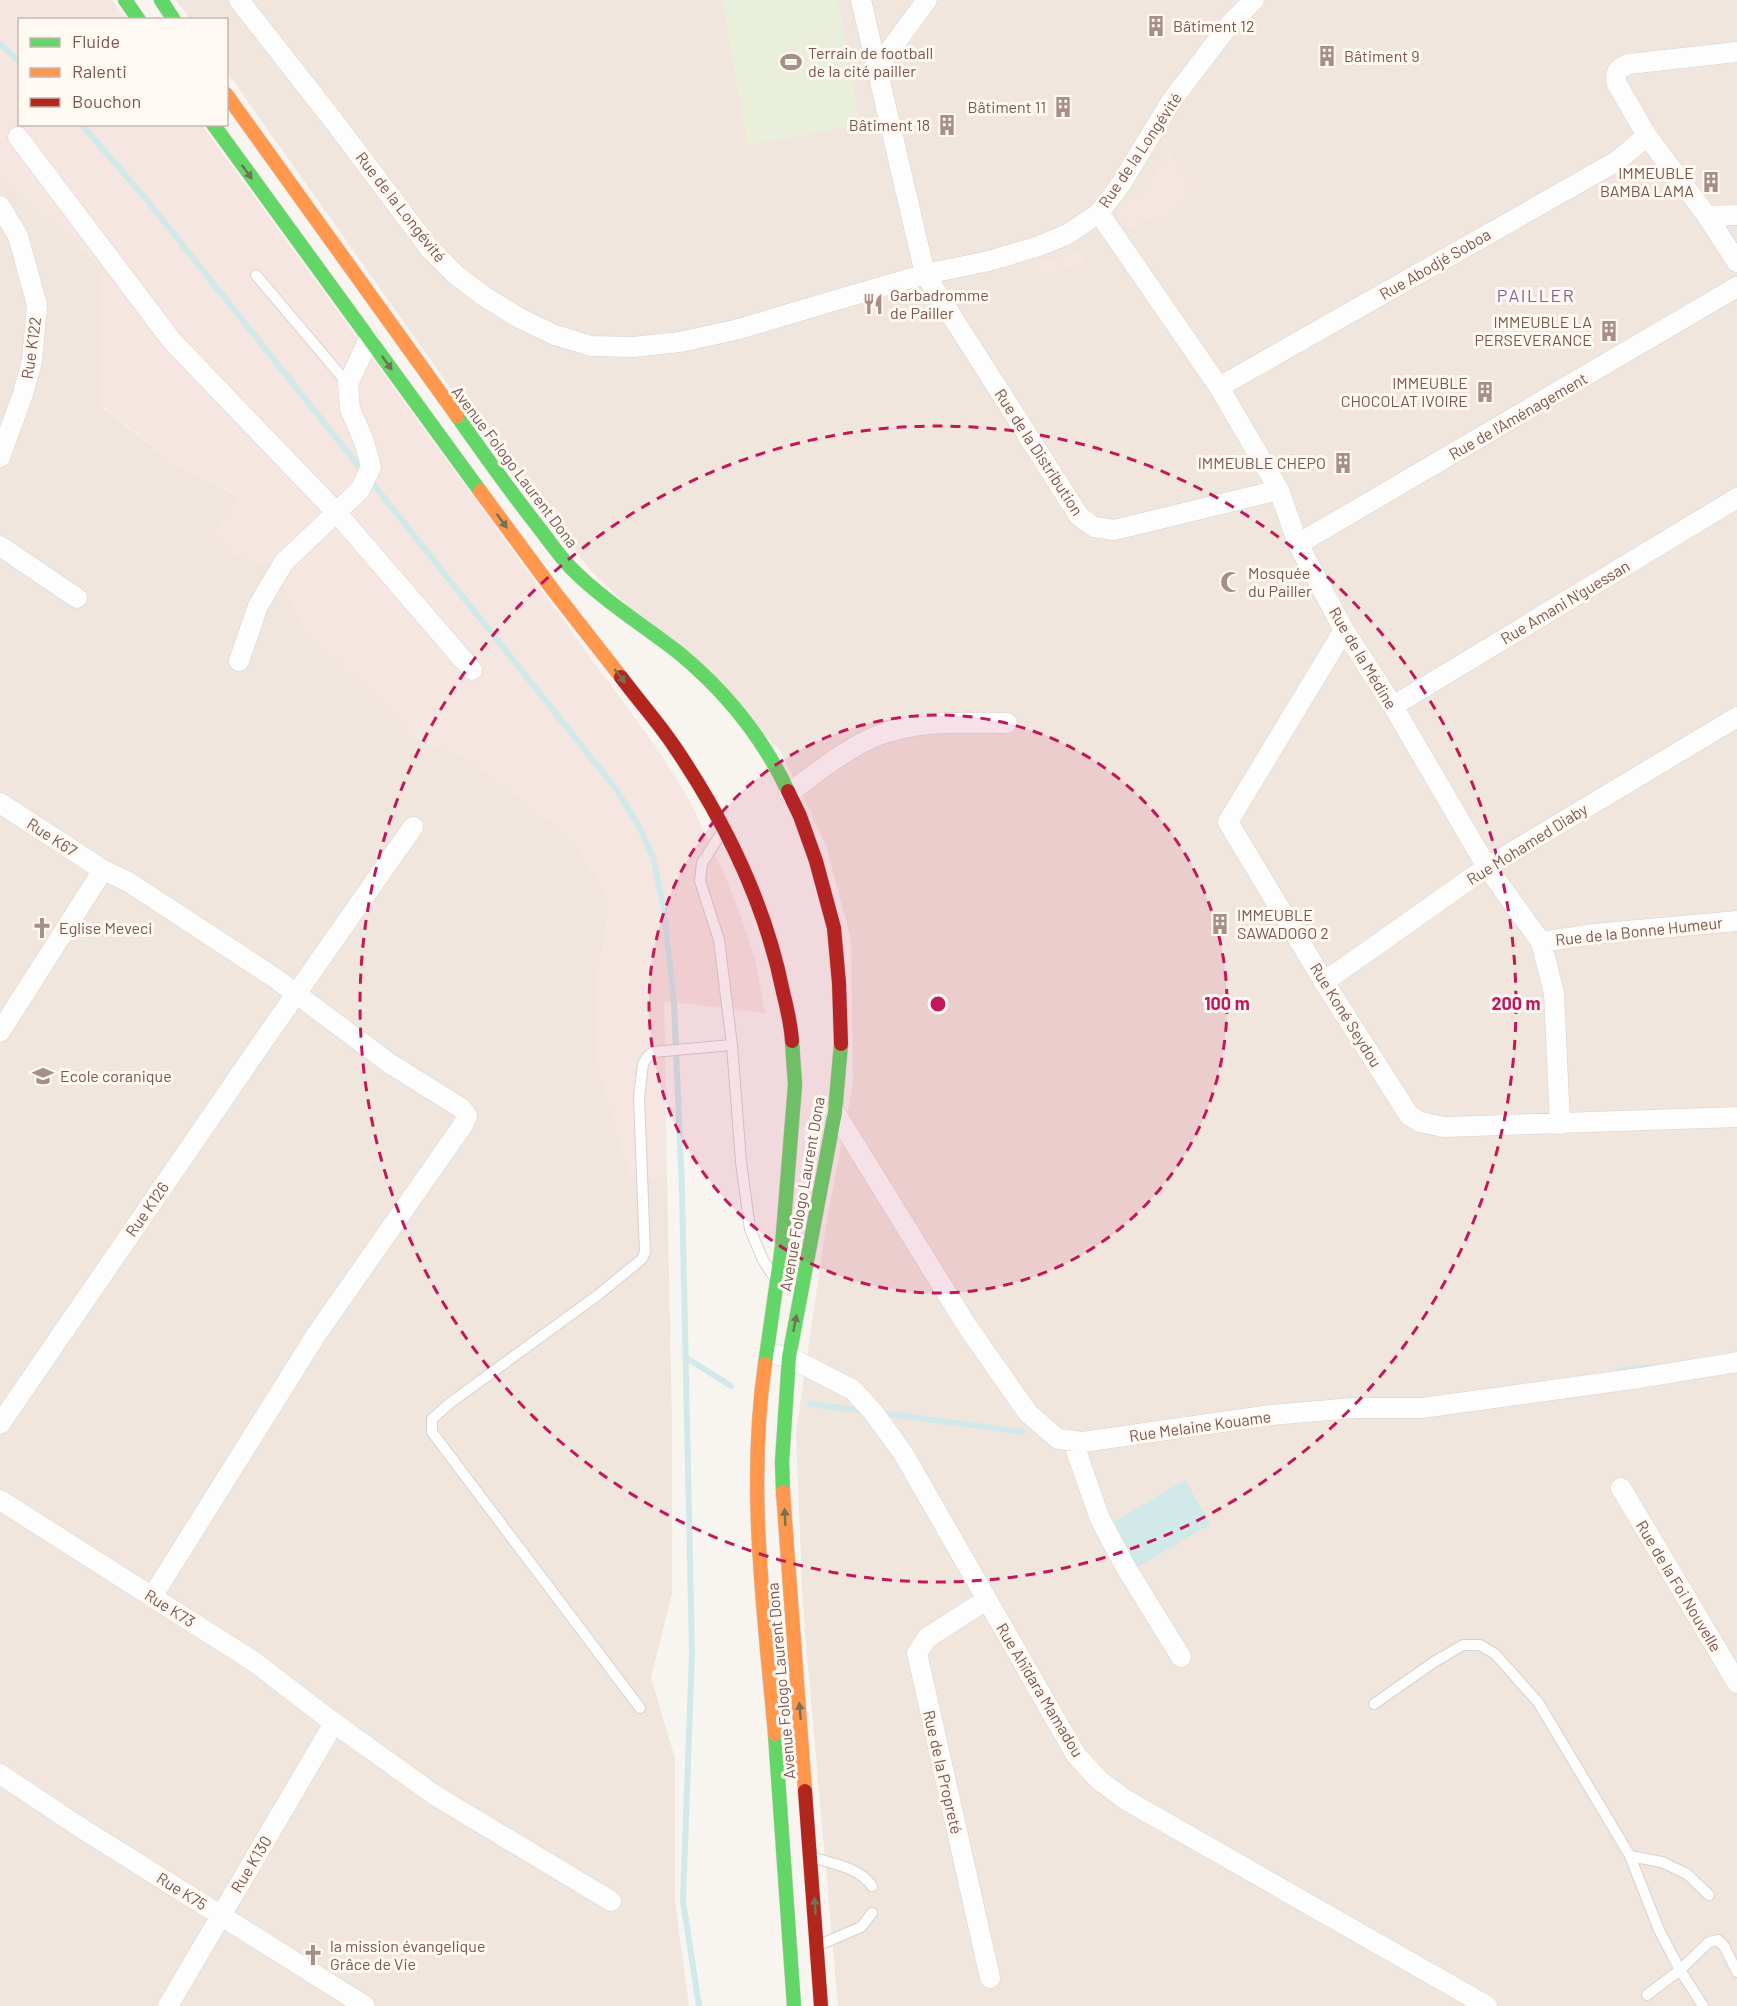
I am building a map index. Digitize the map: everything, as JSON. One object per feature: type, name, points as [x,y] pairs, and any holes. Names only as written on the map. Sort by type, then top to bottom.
[{"type":"main road","points":[[125,0],[138,18]]},
{"type":"main road","points":[[161,0],[173,18]]},
{"type":"main road","name":"Avenue Fologo Laurent Dona","points":[[228,97],[531,519],[571,568],[588,585],[702,673],[731,703],[774,761],[800,816],[816,861],[834,928],[839,983],[840,1044],[835,1112],[789,1357],[783,1474],[786,1542],[821,2006]]},
{"type":"main road","name":"Avenue Fologo Laurent Dona","points":[[214,126],[553,590],[673,744],[708,799],[744,867],[763,915],[777,962],[791,1029],[795,1085],[783,1235],[759,1404],[758,1544],[779,1784],[794,2006]]},
{"type":"street","name":"Rue de la Longévité","points":[[239,0],[430,249],[456,275],[485,297],[521,319],[555,335],[591,346],[633,347],[680,342],[735,330],[925,274],[989,261],[1039,246],[1068,234],[1099,213],[1121,184],[1172,100],[1230,24],[1254,0]]},
{"type":"street","points":[[861,0],[925,274]]},
{"type":"street","points":[[876,69],[927,0]]},
{"type":"street","points":[[1737,52],[1629,64],[1616,71],[1615,76],[1617,84],[1647,136],[1707,216],[1737,262]]},
{"type":"street","name":"Rue Abodjé Soboa","points":[[1219,387],[1617,161],[1647,136]]},
{"type":"street","points":[[18,137],[172,341],[336,512],[472,670]]},
{"type":"street","name":"Rue K122","points":[[0,206],[18,236],[37,305],[32,362],[0,457]]},
{"type":"street","name":"Rue de la Médine","points":[[1099,213],[1219,387],[1279,490],[1298,544],[1344,630],[1393,706],[1487,867],[1541,942],[1554,993],[1560,1124]]},
{"type":"street","points":[[1707,216],[1737,215]]},
{"type":"street","name":"Rue de la Distribution","points":[[925,274],[1061,491],[1079,516],[1094,527],[1114,530],[1279,490]]},
{"type":"street","name":"Rue de l'Aménagement","points":[[1298,544],[1737,287]]},
{"type":"street","points":[[239,661],[258,606],[284,562],[360,490],[371,467],[364,441],[350,409],[348,384],[369,339]]},
{"type":"street","name":"Rue Amani N'guessan","points":[[1393,706],[1737,498]]},
{"type":"street","points":[[0,546],[78,598]]},
{"type":"street","name":"Rue Koné Seydou","points":[[1344,630],[1228,822],[1324,982],[1409,1115],[1420,1122],[1444,1127],[1737,1117]]},
{"type":"street","name":"Rue Mohamed Diaby","points":[[1324,982],[1487,867],[1737,717]]},
{"type":"street","points":[[789,793],[847,751],[875,737],[902,728],[939,723],[1007,723]]},
{"type":"street","name":"Rue K67","points":[[0,803],[103,870],[127,881],[296,994],[389,1063],[461,1108],[467,1116],[463,1125],[316,1335],[152,1597]]},
{"type":"street","name":"Rue K126","points":[[0,1424],[413,827]]},
{"type":"street","points":[[0,1032],[103,870]]},
{"type":"street","name":"Rue de la Bonne Humeur","points":[[1541,942],[1594,934],[1737,921]]},
{"type":"street","name":"Rue Melaine Kouame","points":[[835,1112],[967,1326],[1028,1413],[1058,1439],[1083,1443],[1271,1415],[1353,1408],[1422,1408],[1640,1378],[1737,1362]]},
{"type":"street","name":"Rue Ahïdara Mamadou","points":[[766,1353],[789,1357],[853,1390],[873,1412],[903,1453],[1076,1755],[1099,1780],[1126,1800],[1487,2006]]},
{"type":"street","points":[[1073,1442],[1100,1519],[1125,1566],[1181,1657]]},
{"type":"street","name":"Rue de la Foi Nouvelle","points":[[1621,1488],[1737,1683]]},
{"type":"street","name":"Rue K73","points":[[0,1500],[253,1661],[334,1723],[436,1796],[611,1901]]},
{"type":"street","name":"Rue de la Propreté","points":[[986,1600],[927,1638],[917,1653],[990,1978]]},
{"type":"street","name":"Rue K130","points":[[168,2006],[334,1723]]},
{"type":"street","name":"Rue K75","points":[[0,1774],[78,1826],[365,2006]]},
{"type":"lane","points":[[256,275],[348,384]]},
{"type":"lane","points":[[723,829],[702,863],[699,880],[719,940],[732,1045],[741,1162],[750,1229],[763,1260],[777,1283]]},
{"type":"lane","points":[[640,1708],[432,1432],[432,1419],[450,1402],[598,1295],[642,1259],[645,1252],[639,1097],[643,1064],[653,1052],[732,1045]]},
{"type":"lane","points":[[1374,1704],[1434,1662],[1463,1645],[1480,1645],[1495,1654],[1538,1702],[1630,1856],[1659,1930],[1680,1970],[1703,2006]]},
{"type":"lane","points":[[1630,1856],[1662,1862],[1687,1874],[1709,1895]]},
{"type":"lane","points":[[811,1857],[858,1872],[872,1886]]},
{"type":"lane","points":[[817,1946],[861,1927],[872,1912]]},
{"type":"lane","points":[[1647,1995],[1680,1970],[1709,1942],[1718,1940],[1737,1972]]},
{"type":"shaded area","points":[[0,0],[112,0],[125,18],[18,18],[18,126],[203,126],[659,751],[690,801],[725,876],[756,964],[765,1013],[664,1001],[667,1176],[630,1177],[594,1054],[596,987],[611,901],[571,837],[466,758],[412,735],[304,628],[276,568],[235,555],[213,537],[238,495],[183,470],[101,405],[102,268],[0,174]]},
{"type":"shaded area","points":[[176,0],[1737,0],[1737,2006],[838,2006],[803,1609],[796,1433],[826,1225],[853,1084],[851,940],[826,845],[780,750],[591,571],[478,427],[228,73],[228,18],[189,18]]},
{"type":"shaded area","points":[[1170,152],[1192,190],[1157,223],[1141,220],[1133,231],[1118,218],[1123,207],[1137,197],[1154,177]]},
{"type":"shaded area","points":[[0,174],[102,268],[101,406],[183,470],[238,496],[276,567],[411,735],[466,758],[571,837],[611,901],[596,987],[630,1177],[667,1176],[672,1420],[672,1594],[651,1678],[675,1758],[675,1902],[689,2006],[0,2006]]},
{"type":"shaded area","points":[[1081,253],[1085,262],[1043,276],[1038,264]]},
{"type":"green space","name":"Terrain de football de la cité pailler","points":[[722,0],[838,0],[860,124],[748,145]]},
{"type":"water","points":[[1185,1480],[1211,1524],[1136,1568],[1110,1524]]},
{"type":"waterway","points":[[0,44],[18,60]]},
{"type":"waterway","points":[[83,126],[146,199],[616,789],[638,824],[653,857],[664,910],[674,1003],[682,1190],[692,1652],[683,1901],[699,2006]]},
{"type":"waterway","points":[[685,1357],[731,1386]]},
{"type":"waterway","points":[[1619,1371],[1653,1366]]},
{"type":"waterway","points":[[810,1404],[865,1411]]},
{"type":"waterway","points":[[881,1413],[1023,1432]]},
{"type":"traffic: fast","points":[[125,0],[138,18]]},
{"type":"traffic: fast","points":[[161,0],[173,18]]},
{"type":"traffic: fast","points":[[214,126],[480,491]]},
{"type":"traffic: fast","points":[[457,416],[510,490],[572,569],[597,592],[679,653],[727,699],[754,733],[788,791]]},
{"type":"traffic: fast","points":[[765,1364],[782,1246],[795,1085],[792,1041]]},
{"type":"traffic: fast","points":[[783,1492],[782,1462],[789,1357],[835,1112],[841,1044]]},
{"type":"traffic: fast","points":[[775,1734],[794,2006]]},
{"type":"traffic: slow","points":[[228,97],[457,416]]},
{"type":"traffic: slow","points":[[480,491],[621,677]]},
{"type":"traffic: slow","points":[[765,1364],[757,1456],[757,1502],[762,1595],[775,1734]]},
{"type":"traffic: slow","points":[[783,1492],[805,1791]]},
{"type":"traffic: jam","points":[[621,677],[668,737],[693,774],[741,863],[766,926],[789,1016],[792,1041]]},
{"type":"traffic: jam","points":[[788,791],[800,816],[816,861],[834,928],[841,1044]]},
{"type":"traffic: jam","points":[[805,1791],[821,2006]]},
{"type":"place","name":"Bâtiment 12","points":[[1156,26]]},
{"type":"place","name":"Bâtiment 9","points":[[1327,56]]},
{"type":"place","name":"Terrain de football de la cité pailler","points":[[791,62]]},
{"type":"place","name":"Bâtiment 11","points":[[1063,107]]},
{"type":"place","name":"Bâtiment 18","points":[[947,125]]},
{"type":"place","name":"IMMEUBLE BAMBA LAMA","points":[[1711,182]]},
{"type":"place","name":"Garbadromme de Pailler","points":[[873,304]]},
{"type":"place","name":"IMMEUBLE LA PERSEVERANCE","points":[[1609,331]]},
{"type":"place","name":"IMMEUBLE CHOCOLAT IVOIRE","points":[[1485,392]]},
{"type":"place","name":"IMMEUBLE CHEPO","points":[[1343,463]]},
{"type":"place","name":"Mosquée du Pailler","points":[[1231,582]]},
{"type":"place","name":"IMMEUBLE SAWADOGO 2","points":[[1220,924]]},
{"type":"place","name":"Eglise Meveci","points":[[42,928]]},
{"type":"place","name":"Ecole coranique","points":[[43,1076]]},
{"type":"place","name":"la mission évangelique Grâce de Vie","points":[[313,1955]]},
{"type":"district","name":"PAILLER","points":[[1536,296]]}]
